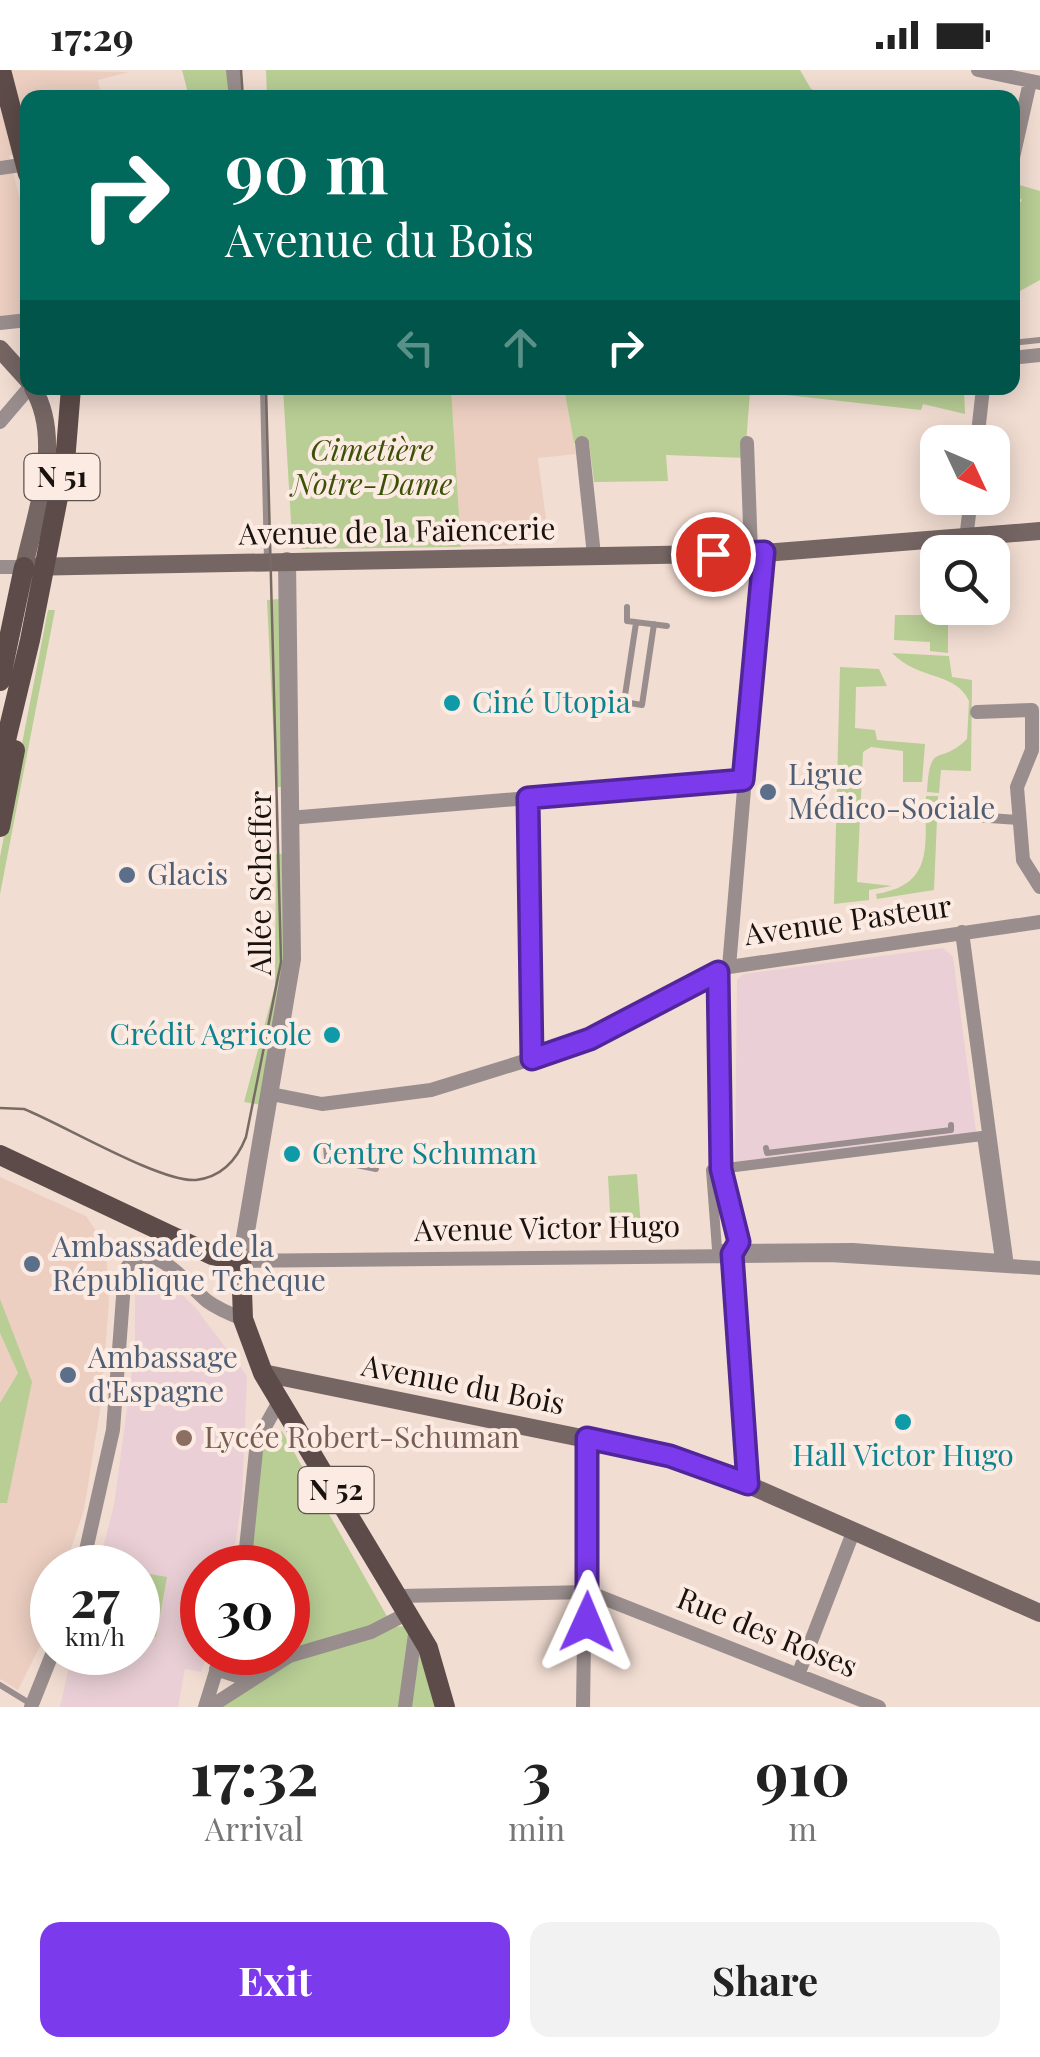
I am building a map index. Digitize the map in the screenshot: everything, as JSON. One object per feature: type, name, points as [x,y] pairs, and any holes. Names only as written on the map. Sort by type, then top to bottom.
[{"type":"main road","points":[[0,70],[20,142]]},
{"type":"main road","points":[[0,348],[20,373]]},
{"type":"main road","points":[[34,395],[48,430],[48,449],[34,566]]},
{"type":"main road","name":"N 51","points":[[0,765],[34,566],[69,434],[70,395]]},
{"type":"main road","name":"Avenue de la Faïencerie","points":[[1003,535],[1040,531]]},
{"type":"main road","name":"Avenue de la Faïencerie","points":[[34,566],[758,553],[920,542]]},
{"type":"main road","name":"N 51","points":[[0,681],[21,635]]},
{"type":"main road","name":"N 51","points":[[0,719],[21,635]]},
{"type":"main road","name":"N 51","points":[[0,827],[20,724],[21,635]]},
{"type":"main road","points":[[0,1155],[212,1256],[242,1261]]},
{"type":"main road","name":"N 52","points":[[242,1261],[243,1319],[263,1373],[408,1612],[436,1664],[445,1707]]},
{"type":"main road","name":"Avenue du Bois","points":[[263,1373],[670,1456],[748,1484],[1040,1613]]},
{"type":"street","points":[[978,70],[1035,83],[1020,135]]},
{"type":"street","points":[[0,422],[24,395]]},
{"type":"street","points":[[979,425],[982,395]]},
{"type":"street","points":[[582,443],[594,556]]},
{"type":"street","points":[[721,1169],[723,970],[743,780],[758,553],[748,443]]},
{"type":"street","name":"Allée Scheffer","points":[[242,1261],[292,960],[287,561]]},
{"type":"street","points":[[0,567],[34,566]]},
{"type":"street","points":[[977,712],[1036,710],[1032,750],[1017,787],[1022,860],[1040,887]]},
{"type":"street","points":[[289,818],[743,780]]},
{"type":"street","points":[[528,798],[532,1059]]},
{"type":"street","points":[[975,817],[1019,820]]},
{"type":"street","name":"Avenue Pasteur","points":[[270,1094],[324,1109],[431,1090],[590,1039],[723,970],[1040,922]]},
{"type":"street","points":[[962,932],[1008,1266]]},
{"type":"street","points":[[982,1136],[1000,1259],[853,1248],[734,1252],[717,1249],[711,1170],[982,1136]]},
{"type":"street","points":[[734,1252],[748,1484]]},
{"type":"street","name":"Avenue Victor Hugo","points":[[242,1261],[734,1252],[878,1256],[1037,1270]]},
{"type":"street","points":[[87,1545],[113,1430],[125,1270],[138,1258],[153,1257],[170,1266],[206,1300],[243,1319]]},
{"type":"street","points":[[246,1545],[257,1441],[280,1400]]},
{"type":"street","points":[[583,1707],[588,1592],[587,1438]]},
{"type":"street","points":[[798,1675],[854,1530]]},
{"type":"street","name":"Rue des Roses","points":[[408,1612],[588,1592],[879,1707]]},
{"type":"street","points":[[208,1707],[289,1656],[371,1632],[408,1612]]},
{"type":"street","points":[[405,1707],[408,1612]]},
{"type":"street","points":[[32,1706],[44,1675]]},
{"type":"street","points":[[208,1707],[215,1675]]},
{"type":"street","points":[[233,1675],[248,1680]]},
{"type":"lane","points":[[264,395],[267,561]]},
{"type":"lane","points":[[627,608],[626,622],[667,626]]},
{"type":"lane","points":[[636,622],[624,702],[642,705],[654,624]]},
{"type":"lane","points":[[766,1148],[767,1153],[876,1140],[951,1130],[951,1125]]},
{"type":"lane","points":[[326,1144],[327,1160],[376,1169]]},
{"type":"lane","points":[[721,1169],[738,1232],[734,1252]]},
{"type":"lane","points":[[0,1684],[32,1706]]},
{"type":"shaded area","points":[[0,70],[129,72],[98,80],[100,90],[20,90],[20,153],[9,156],[20,200],[20,321],[0,323]]},
{"type":"shaded area","points":[[451,395],[565,395],[576,454],[538,458],[546,519],[521,524],[522,545],[461,547]]},
{"type":"shaded area","points":[[943,948],[953,957],[976,1131],[971,1138],[743,1166],[735,1161],[737,980],[743,974]]},
{"type":"shaded area","points":[[0,1177],[86,1216],[106,1245],[109,1302],[101,1404],[84,1510],[72,1545],[30,1545],[30,1666],[18,1690],[0,1679]]},
{"type":"shaded area","name":"Lycée Robert-Schuman","points":[[149,1264],[195,1307],[247,1376],[242,1499],[235,1545],[180,1545],[180,1675],[184,1675],[178,1707],[60,1707],[67,1675],[160,1675],[160,1545],[104,1545],[114,1505],[135,1349],[135,1276]]},
{"type":"green space","points":[[182,70],[228,70],[230,90],[187,90]]},
{"type":"green space","points":[[266,70],[800,70],[813,90],[267,90]]},
{"type":"green space","points":[[1020,185],[1040,191],[1040,280],[1020,291],[1020,203]]},
{"type":"green space","name":"Cimetière Notre-Dame","points":[[283,395],[451,395],[461,547],[302,549],[292,538]]},
{"type":"green space","points":[[565,395],[750,395],[745,458],[666,455],[668,481],[594,482],[589,442],[574,443]]},
{"type":"green space","points":[[786,395],[964,395],[965,414],[923,404],[921,410]]},
{"type":"green space","points":[[280,599],[283,787],[276,787],[267,600]]},
{"type":"green space","points":[[48,610],[55,610],[0,894],[0,857]]},
{"type":"green space","points":[[895,615],[920,615],[920,625],[948,625],[948,653],[930,651],[930,642],[894,640]]},
{"type":"green space","points":[[892,653],[949,656],[952,677],[972,680],[971,771],[941,770],[939,793],[927,792],[931,765],[938,756],[967,739],[969,701],[955,685],[913,668]]},
{"type":"green space","points":[[840,667],[879,669],[887,686],[856,687],[855,728],[875,730],[877,740],[925,744],[922,782],[903,782],[903,751],[871,747],[863,752],[857,882],[892,886],[869,890],[869,900],[834,904]]},
{"type":"green space","points":[[926,796],[938,796],[934,890],[877,899],[876,894],[895,889],[918,872],[925,846]]},
{"type":"green space","points":[[276,854],[283,854],[284,969],[262,1105],[244,1102],[275,986]]},
{"type":"green space","points":[[637,1174],[641,1227],[611,1229],[608,1176]]},
{"type":"green space","points":[[0,1299],[32,1382],[7,1503],[0,1503],[0,1403],[18,1373],[0,1333]]},
{"type":"green space","points":[[282,1431],[393,1627],[406,1626],[428,1668],[437,1707],[210,1707],[247,1681],[233,1675],[310,1675],[310,1545],[252,1545],[262,1444]]},
{"type":"green space","points":[[160,1576],[167,1577],[160,1615]]},
{"type":"tram line","points":[[241,70],[242,90]]},
{"type":"tram line","points":[[0,1108],[24,1109],[136,1163],[196,1180],[220,1171],[233,1160],[246,1137],[281,962],[266,395]]},
{"type":"place","name":"Ciné Utopia","points":[[452,703]]},
{"type":"place","name":"Ligue Médico-Sociale","points":[[768,792]]},
{"type":"place","name":"Glacis","points":[[127,875]]},
{"type":"place","name":"Crédit Agricole","points":[[332,1035]]},
{"type":"place","name":"Centre Schuman","points":[[292,1154]]},
{"type":"place","name":"Ambassade de la République Tchèque","points":[[32,1264]]},
{"type":"place","name":"Ambassage d'Espagne","points":[[68,1375]]},
{"type":"place","name":"Hall Victor Hugo","points":[[903,1422]]},
{"type":"place","name":"Lycée Robert-Schuman","points":[[184,1438]]},
{"type":"route","points":[[587,1622],[587,1438],[670,1456],[748,1484],[732,1254],[739,1242],[721,1169],[718,972],[590,1039],[532,1059],[528,798],[743,780],[764,552],[713,554]]}]
